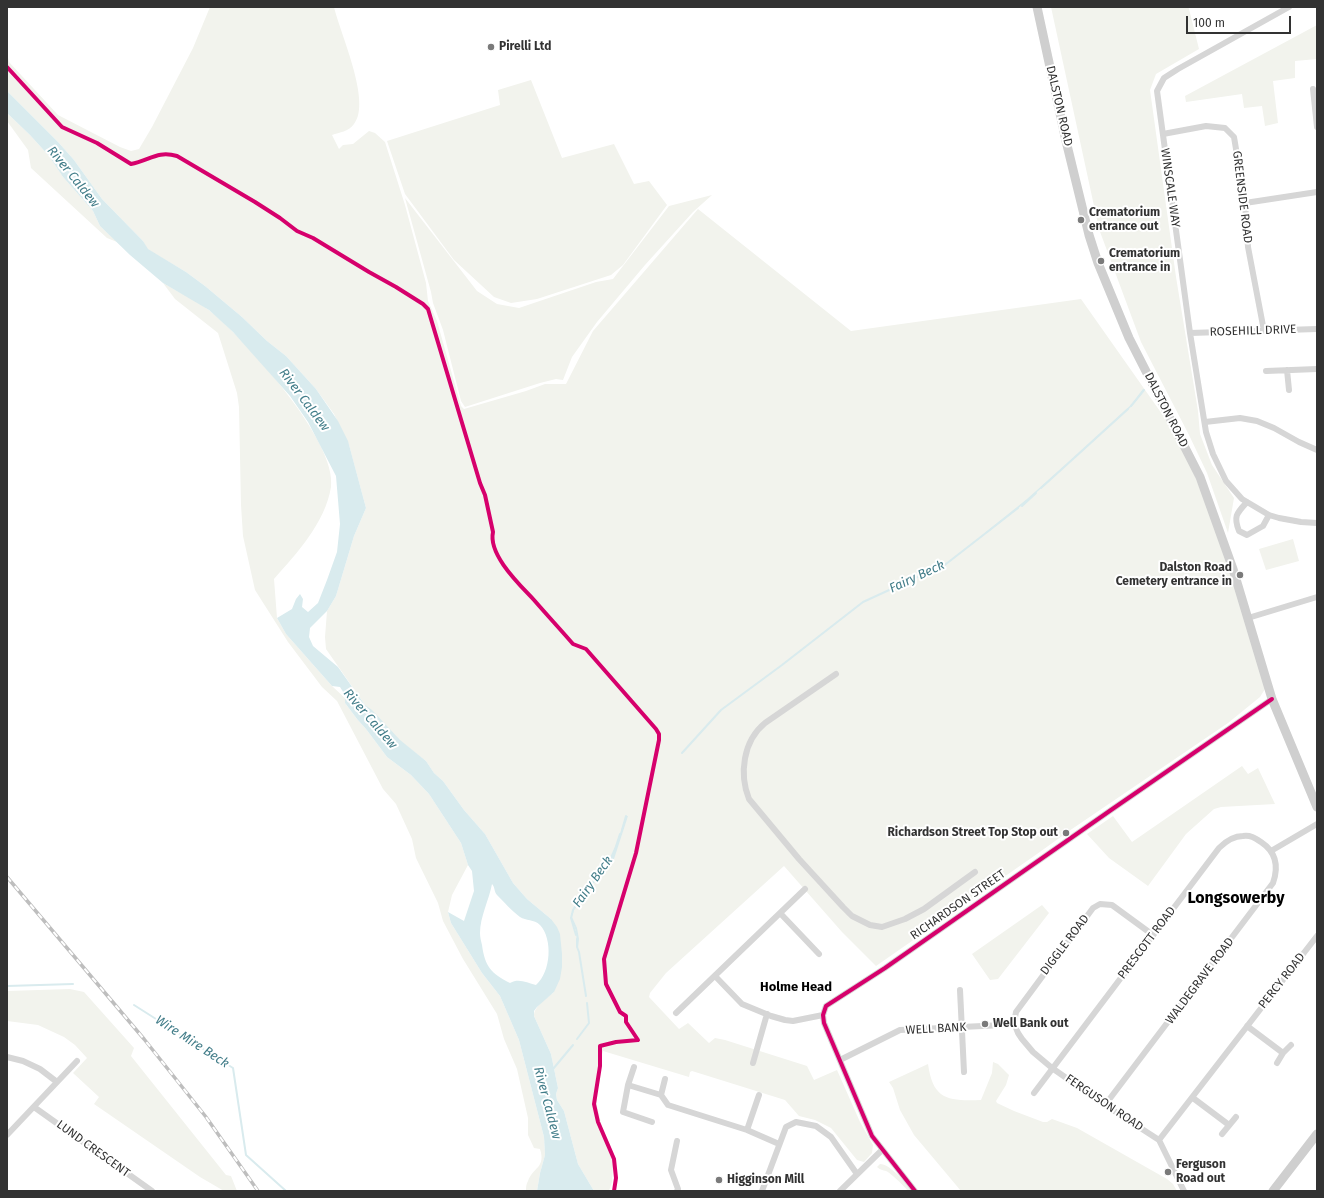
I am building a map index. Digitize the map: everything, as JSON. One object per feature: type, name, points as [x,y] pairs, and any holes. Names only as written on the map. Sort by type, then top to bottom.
[{"type":"main road","name":"DALSTON ROAD","points":[[1037,7],[1065,135],[1089,235],[1098,263],[1129,338],[1200,478],[1221,538],[1230,557],[1272,699],[1317,807]]},
{"type":"main road","points":[[1272,1191],[1317,1134]]},
{"type":"street","name":"WINSCALE WAY","points":[[1288,7],[1178,69],[1164,78],[1157,91],[1190,333],[1206,432],[1213,454],[1226,481],[1247,502],[1269,515],[1301,522],[1317,523]]},
{"type":"street","points":[[1313,89],[1317,127]]},
{"type":"street","name":"GREENSIDE ROAD","points":[[1163,134],[1206,126],[1225,128],[1234,137],[1245,203],[1248,247],[1264,331]]},
{"type":"street","points":[[1245,203],[1317,192]]},
{"type":"street","name":"ROSEHILL DRIVE","points":[[1190,333],[1317,329]]},
{"type":"street","points":[[1266,371],[1317,369]]},
{"type":"street","points":[[1287,370],[1290,390]]},
{"type":"street","points":[[1205,422],[1240,418],[1257,421],[1317,450]]},
{"type":"street","points":[[1247,502],[1236,516],[1239,531],[1247,535],[1263,526],[1269,515]]},
{"type":"street","points":[[1248,618],[1317,597]]},
{"type":"street","points":[[836,674],[756,730],[748,746],[745,762],[745,788],[749,799],[799,860],[843,907],[852,916],[870,925],[882,927],[924,909],[976,872]]},
{"type":"street","name":"RICHARDSON STREET","points":[[823,1015],[828,1004],[885,968],[1272,699]]},
{"type":"street","points":[[1271,851],[1317,824]]},
{"type":"street","name":"PRESCOTT ROAD","points":[[1034,1093],[1219,848],[1230,839],[1243,836],[1255,837],[1271,851]]},
{"type":"street","name":"WALDEGRAVE ROAD","points":[[1105,1105],[1270,888],[1275,878],[1276,868],[1274,856],[1271,851]]},
{"type":"street","points":[[676,1013],[805,889]]},
{"type":"street","name":"DIGGLE ROAD","points":[[1014,1023],[1016,1012],[1093,908],[1100,904],[1112,905],[1153,935]]},
{"type":"street","points":[[780,913],[819,954]]},
{"type":"street","name":"PERCY ROAD","points":[[1160,1140],[1317,936]]},
{"type":"street","points":[[715,976],[742,1004],[767,1014],[793,1021],[823,1015],[826,1028],[872,1136],[915,1191]]},
{"type":"street","points":[[960,990],[964,1072]]},
{"type":"street","points":[[753,1063],[767,1014]]},
{"type":"street","name":"FERGUSON ROAD","points":[[1014,1023],[1025,1044],[1052,1068],[1105,1105],[1160,1140]]},
{"type":"street","name":"WELL BANK","points":[[840,1060],[900,1030],[962,1028],[1014,1023]]},
{"type":"street","points":[[1247,1026],[1283,1053]]},
{"type":"street","points":[[1277,1063],[1283,1053],[1291,1045]]},
{"type":"street","points":[[7,1057],[23,1061],[40,1069],[57,1082]]},
{"type":"street","points":[[7,1135],[77,1061]]},
{"type":"street","points":[[634,1066],[628,1085],[623,1112],[652,1122]]},
{"type":"street","points":[[661,1095],[665,1079]]},
{"type":"street","points":[[628,1085],[661,1095],[668,1105],[747,1130],[779,1144]]},
{"type":"street","points":[[747,1130],[759,1095]]},
{"type":"street","points":[[1193,1098],[1229,1125]]},
{"type":"street","name":"LUND CRESCENT","points":[[34,1107],[152,1191]]},
{"type":"street","points":[[1222,1134],[1236,1117]]},
{"type":"street","points":[[762,1191],[786,1127],[796,1122],[816,1126],[831,1137],[857,1174]]},
{"type":"street","points":[[1160,1140],[1184,1191]]},
{"type":"street","points":[[677,1141],[671,1170],[678,1189],[677,1191]]},
{"type":"street","points":[[840,1191],[882,1150]]},
{"type":"shaded area","points":[[210,7],[334,7],[357,84],[359,114],[352,127],[332,135],[339,149],[343,145],[353,144],[369,131],[375,133],[385,142],[405,205],[426,283],[428,301],[437,321],[461,406],[464,409],[545,384],[566,384],[593,331],[698,209],[851,331],[1081,299],[1181,441],[1232,569],[1265,689],[1260,697],[1228,723],[1069,831],[876,966],[842,932],[784,866],[666,973],[650,993],[649,997],[679,1029],[688,1023],[709,1043],[715,1038],[725,1040],[807,1066],[814,1080],[837,1070],[860,1122],[873,1145],[872,1153],[864,1162],[857,1160],[831,1128],[815,1120],[799,1116],[785,1100],[692,1071],[690,1072],[689,1077],[603,1051],[597,1071],[597,1106],[607,1148],[612,1158],[613,1165],[612,1182],[609,1191],[594,1191],[578,1164],[564,1111],[557,1100],[556,1094],[558,1088],[551,1054],[534,1016],[538,1006],[554,992],[551,919],[527,899],[513,883],[485,834],[464,810],[443,781],[434,773],[426,761],[400,741],[365,705],[326,649],[325,637],[327,611],[336,596],[354,536],[366,508],[349,445],[334,414],[316,389],[286,356],[267,341],[242,317],[186,272],[147,249],[143,241],[102,199],[74,160],[59,143],[7,91],[7,53],[9,62],[58,115],[120,147],[131,151],[139,149],[193,48]]},
{"type":"shaded area","points":[[1051,7],[1188,7],[1189,9],[1199,49],[1156,74],[1150,90],[1176,277],[1198,411],[1200,434],[1212,465],[1234,498],[1228,533],[1207,473],[1141,342],[1099,229]]},
{"type":"shaded area","points":[[1317,25],[1317,59],[1295,61],[1295,78],[1273,81],[1278,123],[1265,126],[1262,106],[1244,108],[1242,94],[1186,102],[1185,96]]},
{"type":"shaded area","points":[[531,80],[562,158],[614,144],[634,184],[649,181],[667,205],[623,265],[611,275],[537,299],[511,303],[494,297],[454,260],[405,194],[387,141],[500,105],[498,90]]},
{"type":"shaded area","points":[[7,113],[49,156],[63,177],[93,211],[100,226],[117,242],[107,238],[31,168],[28,150],[7,121]]},
{"type":"shaded area","points":[[712,195],[693,212],[645,265],[597,322],[572,357],[563,380],[556,379],[540,383],[465,407],[461,401],[443,330],[433,303],[405,198],[477,291],[497,304],[519,308],[596,282],[613,279],[669,206]]},
{"type":"shaded area","points":[[163,283],[205,307],[245,344],[266,367],[286,393],[305,419],[320,444],[329,468],[331,487],[328,500],[323,513],[309,537],[274,579],[277,618],[286,634],[332,686],[346,699],[345,703],[387,757],[411,775],[429,794],[461,843],[468,865],[452,895],[448,912],[451,923],[482,973],[500,996],[519,1040],[544,1137],[545,1155],[537,1191],[526,1191],[526,1187],[530,1176],[540,1164],[540,1149],[534,1148],[528,1135],[528,1118],[517,1069],[504,1039],[497,1014],[463,959],[443,921],[438,903],[416,858],[412,839],[396,804],[383,789],[337,701],[322,687],[288,642],[255,590],[243,536],[239,407],[237,393],[218,333],[175,299]]},
{"type":"shaded area","points":[[1293,539],[1299,561],[1266,570],[1259,549]]},
{"type":"shaded area","points":[[1242,766],[1248,774],[1258,768],[1275,804],[1221,807],[1214,809],[1186,834],[1148,886],[1109,858],[1087,834],[1113,816],[1132,842]]},
{"type":"shaded area","points":[[1042,905],[1049,913],[998,979],[990,980],[972,954]]},
{"type":"shaded area","points":[[70,989],[84,992],[134,1048],[131,1056],[226,1175],[231,1176],[237,1191],[224,1191],[200,1177],[94,1104],[99,1097],[73,1073],[87,1058],[75,1045],[64,1037],[38,1025],[7,1021],[7,991]]},
{"type":"shaded area","points":[[993,1062],[998,1064],[1009,1075],[1006,1085],[996,1101],[997,1103],[1043,1122],[1047,1122],[1052,1119],[1077,1128],[1167,1179],[1173,1184],[1177,1191],[961,1191],[914,1135],[900,1110],[893,1088],[889,1082],[928,1064],[930,1076],[934,1085],[944,1096],[951,1099],[960,1100],[981,1100],[992,1073]]},
{"type":"shaded area","points":[[880,1164],[893,1170],[913,1191],[908,1191],[891,1174],[878,1168],[877,1167]]},
{"type":"water","name":"River Caldew","points":[[7,91],[59,143],[74,160],[102,199],[143,241],[148,249],[186,272],[205,286],[286,356],[316,389],[338,421],[348,441],[366,508],[354,536],[336,596],[327,611],[310,628],[309,637],[313,646],[338,667],[365,705],[372,710],[400,740],[426,761],[434,773],[443,781],[464,810],[485,834],[513,883],[527,899],[551,919],[557,927],[560,934],[562,954],[560,979],[554,992],[534,1011],[534,1016],[551,1054],[558,1088],[556,1094],[557,1100],[564,1111],[578,1164],[594,1191],[537,1191],[545,1155],[544,1137],[519,1040],[500,996],[482,973],[451,923],[448,912],[464,921],[474,891],[472,871],[468,865],[461,843],[429,794],[411,775],[387,757],[345,703],[345,695],[340,687],[332,686],[286,634],[277,618],[292,609],[300,594],[303,599],[302,607],[308,612],[318,603],[337,552],[340,524],[336,476],[308,422],[290,396],[233,332],[209,310],[163,283],[130,255],[100,226],[93,211],[63,177],[49,156],[7,113]],"holes":[[[492,884],[497,895],[514,912],[522,918],[538,923],[544,931],[547,938],[548,947],[547,964],[545,972],[536,985],[520,981],[510,983],[498,976],[487,964],[483,953],[480,927]]]},
{"type":"water","points":[[1143,389],[1143,392],[1132,406],[1075,458],[1074,457],[1132,404]]},
{"type":"water","points":[[1073,458],[1026,502],[987,533],[986,532],[1027,499]]},
{"type":"water","points":[[626,816],[628,816],[614,859],[593,884],[587,888],[582,899],[574,910],[572,917],[577,928],[579,939],[578,948],[576,931],[571,918],[573,910],[587,886],[595,881],[611,859]]},
{"type":"waterway","name":"Fairy Beck","points":[[1131,406],[1144,390]]},
{"type":"waterway","name":"Fairy Beck","points":[[1041,488],[1128,409]]},
{"type":"waterway","name":"Fairy Beck","points":[[1022,506],[1036,493]]},
{"type":"waterway","name":"Fairy Beck","points":[[682,753],[721,710],[863,602],[946,564],[1018,508]]},
{"type":"waterway","name":"Fairy Beck","points":[[622,830],[626,816]]},
{"type":"waterway","name":"Fairy Beck","points":[[592,883],[602,874],[613,854],[620,834]]},
{"type":"waterway","name":"Fairy Beck","points":[[576,935],[571,918],[573,910],[588,885]]},
{"type":"waterway","name":"Fairy Beck","points":[[577,939],[577,947],[586,996]]},
{"type":"waterway","points":[[7,986],[73,984]]},
{"type":"waterway","name":"Fairy Beck","points":[[577,1039],[589,1023],[587,1003]]},
{"type":"waterway","name":"Wire Mire Beck","points":[[134,1005],[233,1068],[246,1155],[286,1191]]},
{"type":"waterway","name":"Fairy Beck","points":[[553,1069],[573,1045]]},
{"type":"railway","points":[[7,877],[144,1039],[206,1117],[258,1191]]},
{"type":"cycle path","points":[[7,67],[62,127],[97,143],[131,164],[158,155],[170,154],[177,156],[255,202],[297,231],[313,238],[396,287],[423,304],[428,309],[480,483],[485,495],[493,532],[495,550],[500,560],[506,569],[573,644],[586,649],[659,734],[636,853],[604,959],[606,984],[620,1012],[626,1016],[626,1022],[638,1040],[616,1042],[600,1046],[600,1066],[594,1104],[598,1122],[614,1159],[616,1178],[614,1191]]},
{"type":"cycle path","points":[[915,1191],[872,1136],[824,1023],[823,1015],[826,1006],[885,968],[1272,699]]},
{"type":"place","name":"Pirelli Ltd","points":[[491,47]]},
{"type":"place","name":"Crematorium entrance out","points":[[1081,220]]},
{"type":"place","name":"Crematorium entrance in","points":[[1101,261]]},
{"type":"place","name":"Dalston Road Cemetery entrance in","points":[[1240,575]]},
{"type":"place","name":"Richardson Street Top Stop out","points":[[1066,833]]},
{"type":"place","name":"Well Bank out","points":[[985,1024]]},
{"type":"place","name":"Ferguson Road out","points":[[1168,1172]]},
{"type":"place","name":"Higginson Mill","points":[[719,1180]]},
{"type":"district","name":"Longsowerby","points":[[1236,899]]},
{"type":"district","name":"Holme Head","points":[[796,987]]}]
